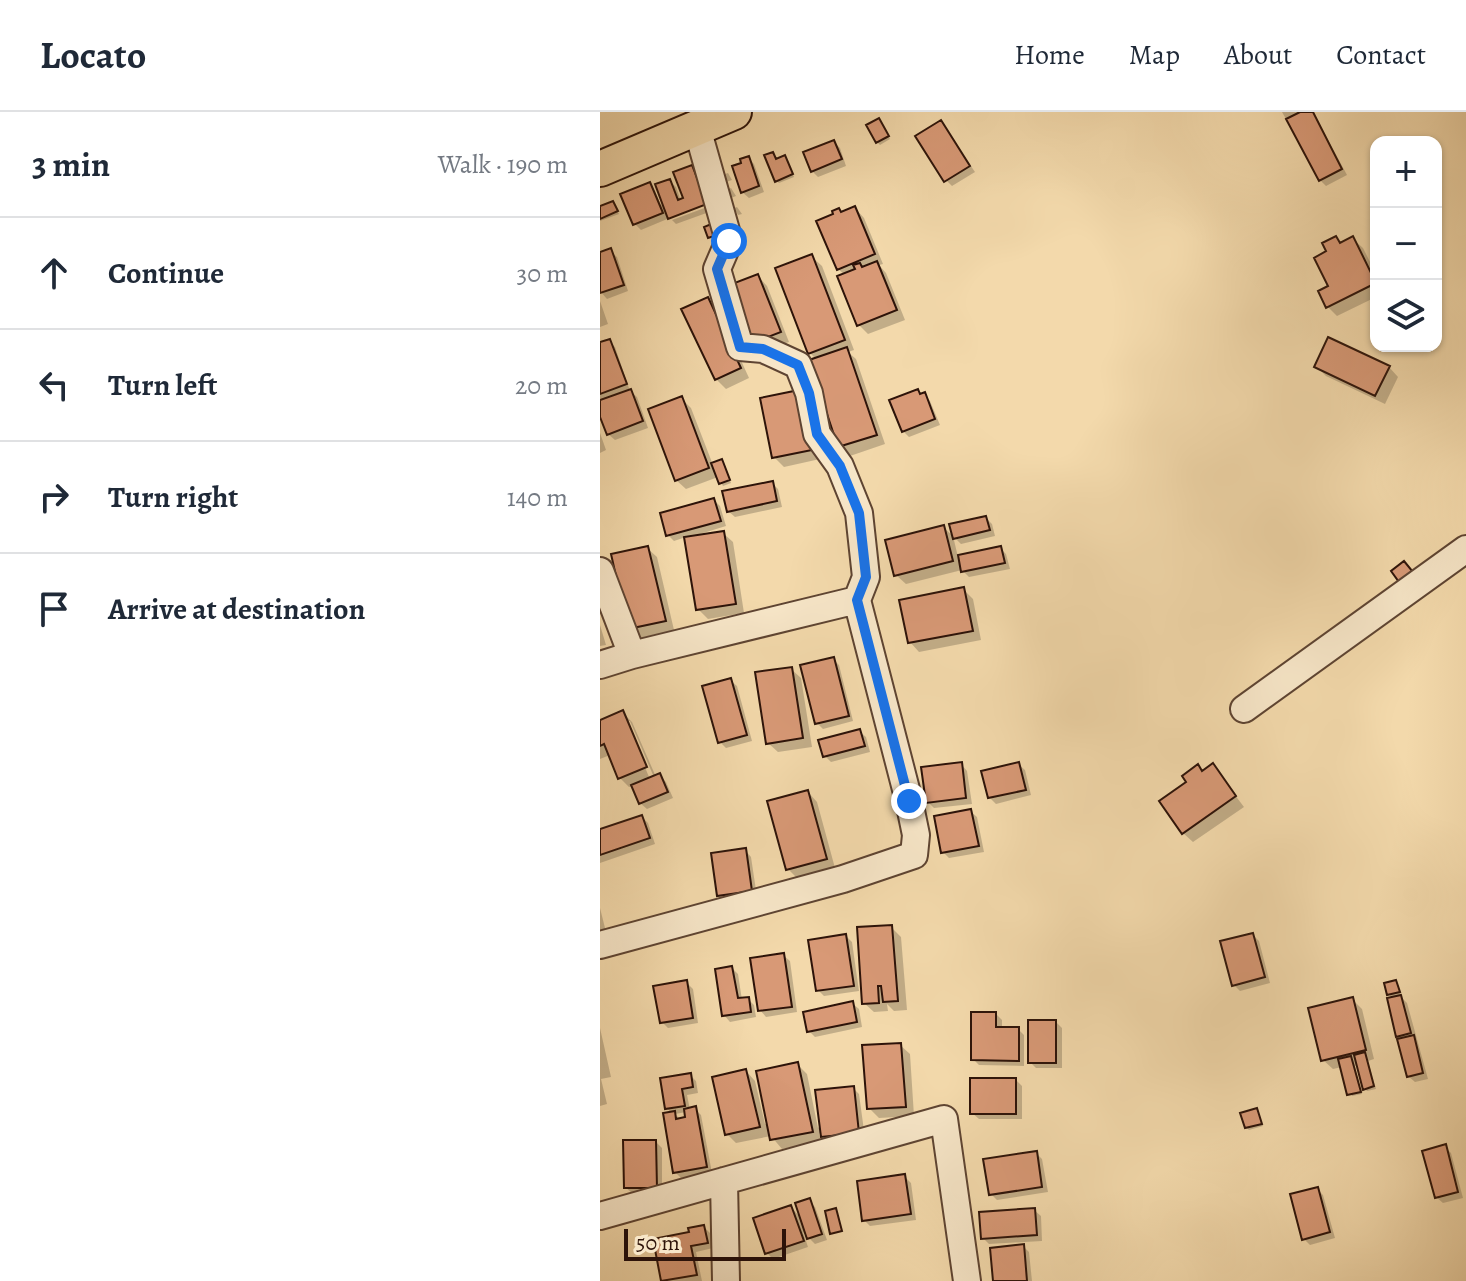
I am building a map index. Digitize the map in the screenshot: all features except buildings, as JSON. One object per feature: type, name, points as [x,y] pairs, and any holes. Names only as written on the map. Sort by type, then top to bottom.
[{"type":"main road","points":[[600,169],[734,112]]},
{"type":"street","points":[[600,945],[843,879],[914,855],[916,835],[909,801],[857,600],[866,577],[859,513],[840,466],[817,434],[809,393],[798,365],[763,349],[740,347],[717,269],[729,241],[697,128]]},
{"type":"street","points":[[1244,709],[1466,549]]},
{"type":"street","points":[[600,571],[632,655]]},
{"type":"street","points":[[600,665],[857,600]]},
{"type":"street","points":[[600,1216],[944,1119],[967,1281]]},
{"type":"street","points":[[724,1181],[726,1281]]},
{"type":"route","points":[[729,241],[717,269],[723,298],[740,347],[763,349],[798,365],[809,393],[817,434],[840,466],[859,513],[866,577],[857,600],[909,801]]}]
